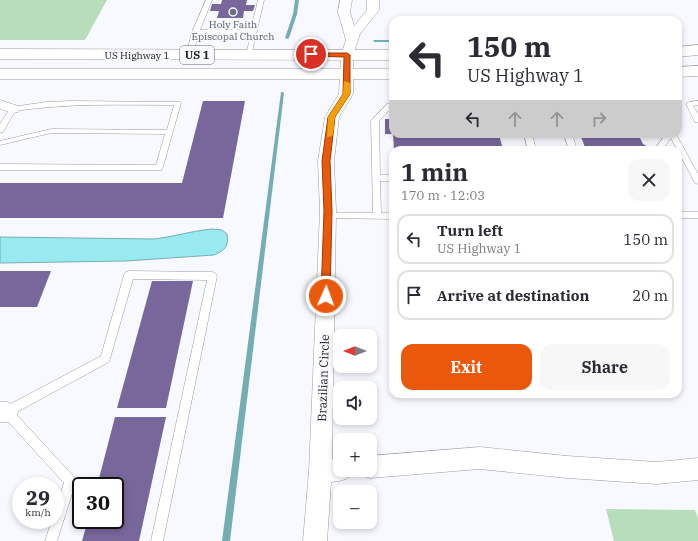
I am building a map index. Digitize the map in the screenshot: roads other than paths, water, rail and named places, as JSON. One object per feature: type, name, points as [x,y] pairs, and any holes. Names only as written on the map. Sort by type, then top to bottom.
[{"type":"main road","name":"US Highway 1","points":[[0,54],[249,54],[350,48],[389,53]]},
{"type":"main road","points":[[682,52],[698,50]]},
{"type":"main road","points":[[682,72],[698,71]]},
{"type":"main road","name":"US Highway 1","points":[[0,74],[389,74]]},
{"type":"street","points":[[346,0],[344,12],[350,48]]},
{"type":"street","points":[[350,48],[354,33],[374,10],[373,0]]},
{"type":"street","name":"Brazilian Circle","points":[[315,541],[330,471],[328,216],[326,161],[332,117],[346,94],[350,48]]},
{"type":"street","points":[[0,104],[13,109]]},
{"type":"street","points":[[377,466],[480,458],[567,467],[657,473],[698,469]]},
{"type":"lane","points":[[189,54],[195,32],[203,18],[209,0]]},
{"type":"lane","points":[[249,54],[261,0]]},
{"type":"lane","points":[[195,32],[254,32]]},
{"type":"lane","points":[[0,130],[13,109],[47,104],[70,103],[178,103],[159,168],[0,167]]},
{"type":"lane","points":[[698,103],[689,104],[698,120]]},
{"type":"lane","points":[[377,216],[375,121],[389,106]]},
{"type":"lane","points":[[0,143],[50,131],[170,132]]},
{"type":"lane","points":[[661,146],[668,138]]},
{"type":"lane","points":[[682,153],[698,181]]},
{"type":"lane","points":[[376,178],[389,178]]},
{"type":"lane","points":[[682,215],[698,215]]},
{"type":"lane","points":[[328,216],[389,216]]},
{"type":"lane","points":[[51,541],[70,481],[3,412],[105,359],[129,275],[212,276],[158,541]]},
{"type":"water","points":[[211,229],[222,230],[227,234],[227,245],[214,255],[126,261],[0,263],[0,237],[154,239]]},
{"type":"waterway","points":[[287,38],[295,14],[297,0]]},
{"type":"waterway","points":[[375,41],[389,41]]},
{"type":"waterway","points":[[226,541],[282,93]]},
{"type":"place","name":"Holy Faith Episcopal Church","points":[[233,12]]}]
